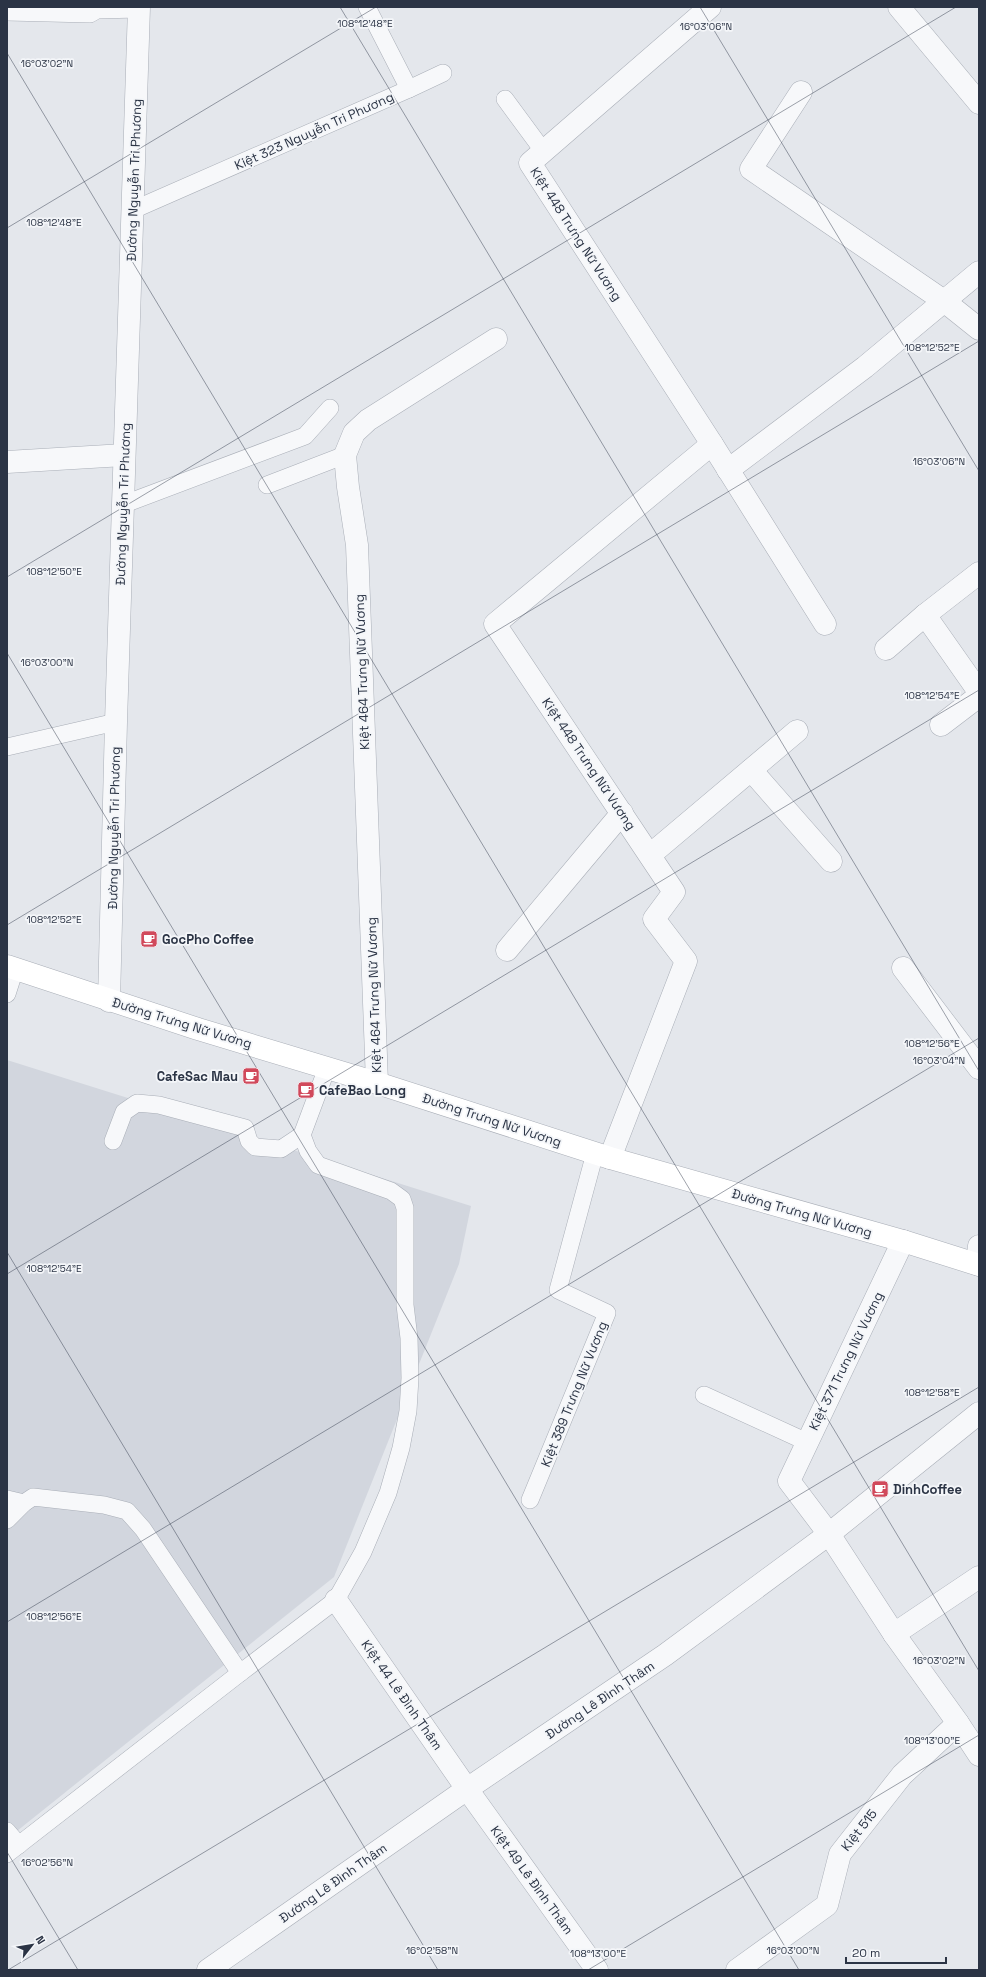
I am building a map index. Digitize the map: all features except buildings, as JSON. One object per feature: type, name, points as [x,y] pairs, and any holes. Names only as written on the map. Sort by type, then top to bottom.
[{"type":"main road","name":"Đường Trưng Nữ Vương","points":[[11,968],[377,1083],[602,1156],[903,1241],[978,1258]]},
{"type":"street","points":[[899,7],[979,103]]},
{"type":"street","name":"Đường Nguyễn Tri Phương","points":[[109,1000],[122,505],[139,8]]},
{"type":"street","name":"Kiệt 448 Trưng Nữ Vương","points":[[699,10],[530,164],[712,444],[825,624]]},
{"type":"street","points":[[801,92],[751,169],[944,301],[979,329]]},
{"type":"street","points":[[728,470],[865,367],[979,272]]},
{"type":"street","name":"Kiệt 464 Trưng Nữ Vương","points":[[377,1083],[357,545],[345,455],[354,433],[368,420],[496,339]]},
{"type":"street","name":"Kiệt 448 Trưng Nữ Vương","points":[[602,1156],[686,961],[654,919],[674,892],[495,624],[712,444]]},
{"type":"street","points":[[7,462],[124,455]]},
{"type":"street","points":[[886,649],[925,615],[979,573]]},
{"type":"street","points":[[925,615],[979,692]]},
{"type":"street","points":[[942,725],[979,696]]},
{"type":"street","points":[[650,855],[797,731]]},
{"type":"street","points":[[751,770],[831,862]]},
{"type":"street","points":[[507,950],[622,813]]},
{"type":"street","points":[[903,968],[979,1068]]},
{"type":"street","name":"Kiệt 371 Trưng Nữ Vương","points":[[829,1534],[789,1481],[903,1241]]},
{"type":"street","name":"Đường Lê Đình Thâm","points":[[208,1970],[467,1789],[665,1655],[829,1534],[979,1413]]},
{"type":"street","points":[[829,1534],[894,1634],[958,1723],[979,1755]]},
{"type":"street","points":[[894,1634],[979,1577]]},
{"type":"street","name":"Kiệt 44 Lê Đình Thâm","points":[[336,1600],[467,1789]]},
{"type":"street","name":"Kiệt 515","points":[[738,1970],[827,1905],[840,1854],[902,1774],[958,1723]]},
{"type":"street","name":"Kiệt 49 Lê Đình Thâm","points":[[467,1789],[597,1970]]},
{"type":"lane","name":"Kiệt 323 Nguyễn Tri Phương","points":[[133,210],[409,90],[367,7]]},
{"type":"lane","points":[[7,12],[90,14],[97,10],[139,8]]},
{"type":"lane","points":[[409,90],[443,73]]},
{"type":"lane","points":[[505,98],[544,152]]},
{"type":"lane","points":[[122,505],[305,436],[330,408]]},
{"type":"lane","points":[[267,485],[345,455]]},
{"type":"lane","points":[[7,747],[116,722]]},
{"type":"lane","points":[[7,994],[11,968]]},
{"type":"lane","points":[[114,1141],[124,1112],[136,1102],[159,1105],[245,1128],[249,1141],[255,1147],[281,1149],[302,1135],[327,1068]]},
{"type":"lane","points":[[7,1831],[13,1850],[336,1600],[363,1552],[388,1494],[401,1448],[408,1411],[410,1378],[409,1338],[405,1305],[405,1208],[402,1199],[391,1191],[318,1165],[308,1151],[302,1135]]},
{"type":"lane","name":"Kiệt 389 Trưng Nữ Vương","points":[[530,1500],[607,1313],[558,1290],[602,1156]]},
{"type":"lane","points":[[704,1395],[807,1442]]},
{"type":"lane","points":[[7,1520],[24,1503],[33,1497],[45,1497],[104,1505],[127,1511],[144,1529],[240,1673]]},
{"type":"lane","points":[[7,1499],[24,1503]]},
{"type":"shaded area","points":[[7,1060],[471,1206],[459,1264],[334,1577],[7,1839]]},
{"type":"place","name":"GocPho Coffee","points":[[149,939]]},
{"type":"place","name":"CafeSac Mau","points":[[251,1076]]},
{"type":"place","name":"CafeBao Long","points":[[306,1090]]},
{"type":"place","name":"DinhCoffee","points":[[880,1489]]}]
